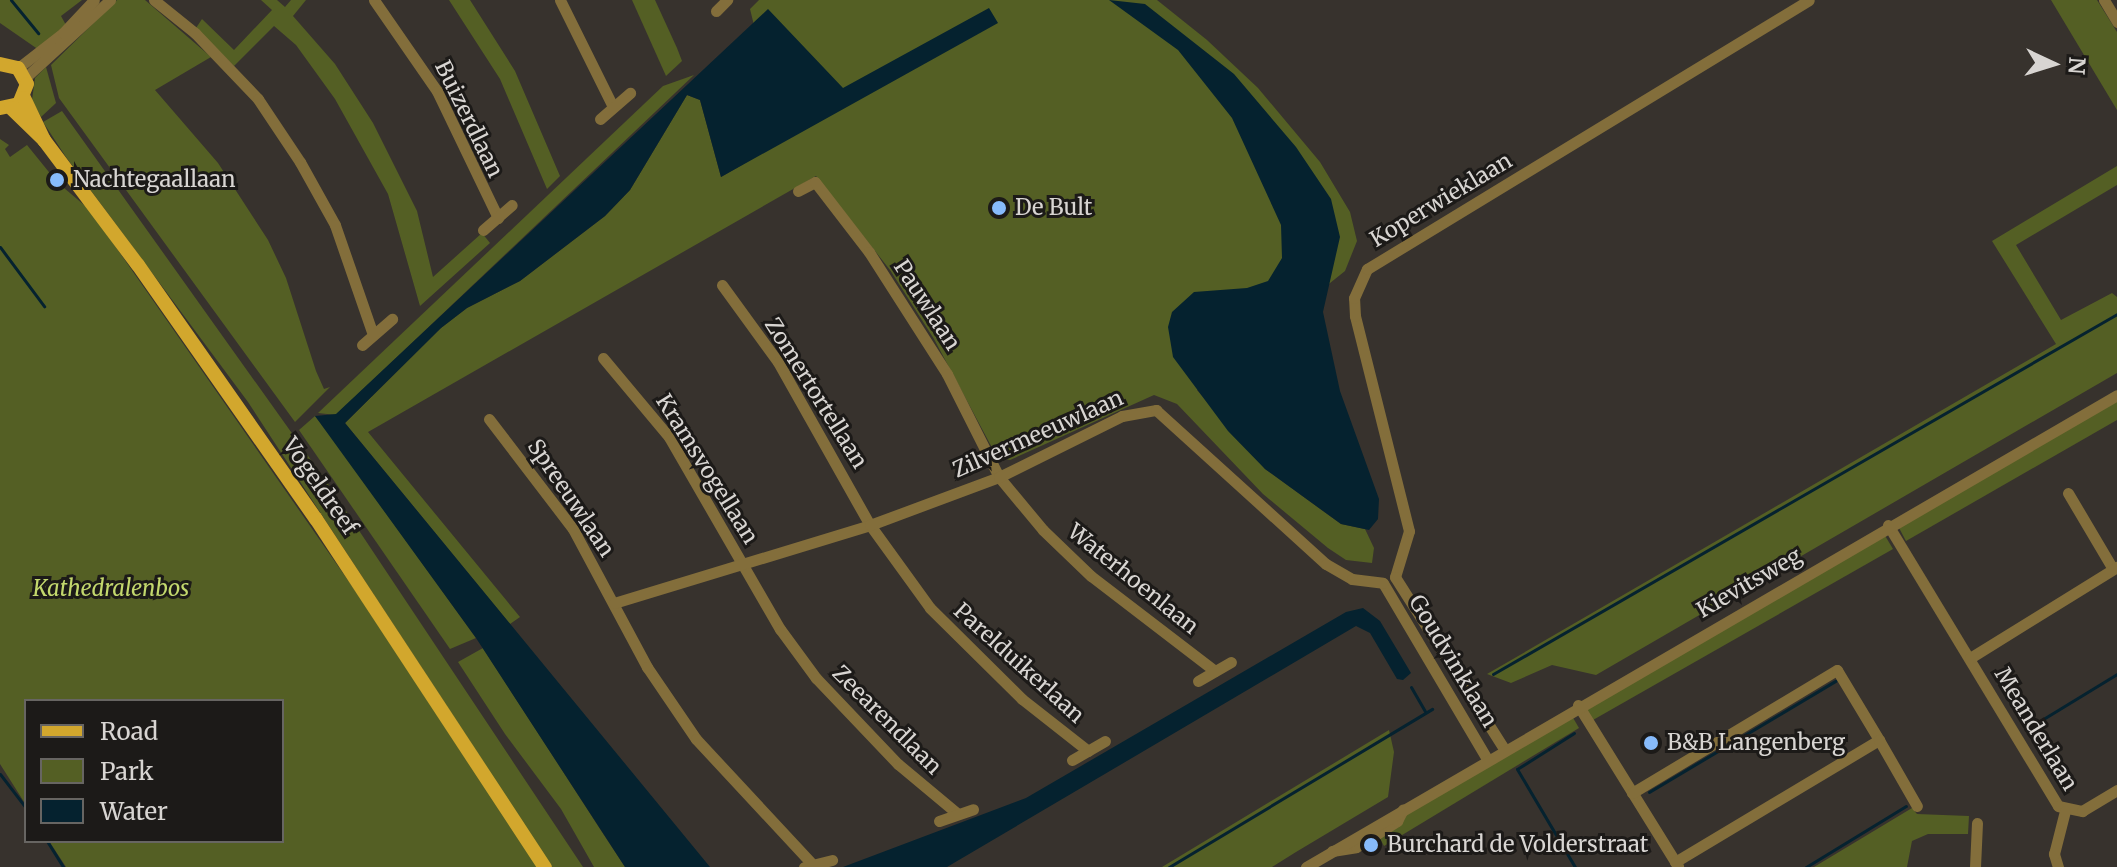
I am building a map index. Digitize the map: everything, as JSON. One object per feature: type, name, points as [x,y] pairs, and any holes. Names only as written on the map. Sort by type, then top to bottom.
[{"type":"main road","points":[[0,64],[22,73],[24,98],[6,108]]},
{"type":"main road","name":"Vogeldreef","points":[[24,98],[44,140],[316,519],[545,867]]},
{"type":"main road","name":"Vogeldreef","points":[[6,108],[44,140]]},
{"type":"street","points":[[22,73],[94,0]]},
{"type":"street","points":[[22,73],[110,0]]},
{"type":"street","points":[[154,0],[195,33],[258,99],[300,162],[335,225],[373,335]]},
{"type":"street","name":"Buizerdlaan","points":[[374,0],[437,91],[498,218]]},
{"type":"street","points":[[560,0],[613,107]]},
{"type":"street","points":[[716,11],[727,0]]},
{"type":"street","name":"Koperwieklaan","points":[[1395,577],[1409,531],[1355,316],[1354,298],[1367,269],[1809,0]]},
{"type":"street","points":[[2104,0],[2117,22]]},
{"type":"street","points":[[600,119],[630,93]]},
{"type":"street","name":"Pauwlaan","points":[[798,191],[815,182],[869,252],[947,374],[999,477]]},
{"type":"street","points":[[483,230],[512,205]]},
{"type":"street","name":"Zomertortellaan","points":[[722,285],[778,362],[870,525]]},
{"type":"street","points":[[362,345],[392,319]]},
{"type":"street","name":"Kramsvogellaan","points":[[603,358],[669,437],[743,567]]},
{"type":"street","name":"Kievitsweg","points":[[1306,867],[1578,705],[2117,395]]},
{"type":"street","name":"Zilvermeeuwlaan","points":[[614,603],[743,567],[870,525],[999,477],[1122,416],[1156,410],[1180,427],[1260,509],[1326,564],[1352,579],[1383,583]]},
{"type":"street","name":"Spreeuwlaan","points":[[489,419],[541,481],[614,603],[647,667],[696,739],[809,866]]},
{"type":"street","name":"Waterhoenlaan","points":[[999,477],[1043,530],[1091,576],[1215,671]]},
{"type":"street","name":"Meanderlaan","points":[[1970,658],[2115,568],[2068,493]]},
{"type":"street","name":"Parelduikerlaan","points":[[870,525],[939,618],[1022,699],[1088,751]]},
{"type":"street","name":"Meanderlaan","points":[[1888,525],[2065,811],[2082,811],[2117,790]]},
{"type":"street","name":"Zeearendlaan","points":[[743,567],[780,629],[852,720],[958,814]]},
{"type":"street","points":[[1383,583],[1395,577]]},
{"type":"street","name":"Goudvinklaan","points":[[1395,577],[1504,749]]},
{"type":"street","name":"Goudvinklaan","points":[[1383,583],[1487,759]]},
{"type":"street","points":[[1198,681],[1231,662]]},
{"type":"street","points":[[1632,793],[1837,670],[1917,806]]},
{"type":"street","points":[[1578,705],[1677,865],[1879,740]]},
{"type":"street","name":"Parelduikerlaan","points":[[1072,760],[1105,741]]},
{"type":"street","points":[[939,821],[973,809]]},
{"type":"street","points":[[2058,867],[2054,854],[2065,811]]},
{"type":"street","points":[[1975,867],[1977,823]]},
{"type":"street","points":[[809,866],[832,860]]},
{"type":"green space","points":[[0,0],[82,0],[61,16],[66,25],[39,50],[0,23]]},
{"type":"green space","points":[[117,0],[145,0],[211,57],[155,90],[218,163],[268,240],[286,278],[316,371],[324,389],[330,387],[295,422],[59,98],[51,65]]},
{"type":"green space","points":[[261,0],[277,0],[285,7],[291,0],[306,0],[293,16],[335,64],[373,123],[417,211],[433,277],[482,233],[490,243],[420,306],[388,194],[335,99],[296,45],[274,26],[234,66],[196,28],[202,19],[234,50],[272,10]]},
{"type":"green space","points":[[449,0],[470,0],[515,71],[560,176],[547,189],[500,79]]},
{"type":"green space","points":[[632,0],[655,0],[677,48],[682,61],[666,76]]},
{"type":"green space","points":[[759,0],[1157,0],[1207,40],[1258,88],[1320,162],[1350,212],[1357,241],[1345,271],[1197,390],[1265,469],[1341,524],[1365,529],[1374,548],[1372,563],[1346,560],[1328,548],[1263,494],[1177,404],[1154,395],[1010,460],[997,457],[934,339],[890,270],[816,176],[368,432],[520,617],[510,624],[345,423],[441,328],[467,308],[520,281],[605,216],[630,190],[687,95],[700,100],[721,177],[788,138],[779,127],[750,9]]},
{"type":"green space","points":[[2051,0],[2097,0],[2117,32],[2117,110]]},
{"type":"green space","points":[[46,67],[56,103],[41,117],[32,100],[35,78]]},
{"type":"green space","points":[[694,75],[336,415],[318,413],[663,86]]},
{"type":"green space","points":[[62,111],[326,481],[583,867],[552,867],[248,402],[43,122]]},
{"type":"green space","name":"Kathedralenbos","points":[[0,139],[9,145],[5,149],[10,157],[27,145],[57,182],[90,210],[393,645],[538,867],[66,867],[50,843],[284,843],[284,699],[24,699],[24,802],[0,764]]},
{"type":"green space","points":[[2117,166],[2117,185],[2016,245],[2061,320],[2112,293],[2117,297],[2117,373],[1596,675],[1552,665],[1511,683],[1487,674],[2056,344],[1992,241]]},
{"type":"green space","points":[[2117,401],[2117,420],[1906,541],[1898,526]]},
{"type":"green space","points":[[315,416],[476,638],[450,649],[299,430]]},
{"type":"green space","points":[[1884,534],[1893,549],[1593,720],[1585,708]]},
{"type":"green space","points":[[483,648],[625,867],[594,867],[561,809],[505,734],[458,662]]},
{"type":"green space","points":[[1572,716],[1579,728],[1384,846],[1379,837],[1417,807]]},
{"type":"green space","points":[[1389,730],[1394,752],[1388,797],[1272,867],[1162,867]]},
{"type":"green space","points":[[1912,808],[1917,814],[1969,816],[1968,834],[1928,834],[1912,841],[1907,867],[1814,867]]},
{"type":"water","points":[[1109,0],[1145,4],[1234,74],[1296,147],[1331,199],[1340,237],[1323,312],[1340,391],[1379,499],[1378,519],[1369,530],[1341,524],[1265,469],[1228,431],[1173,357],[1168,327],[1172,312],[1194,292],[1247,288],[1268,281],[1282,258],[1281,225],[1232,118],[1178,50]]},
{"type":"water","points":[[989,8],[998,23],[721,177],[700,100],[687,95],[630,190],[605,216],[520,281],[467,308],[441,328],[345,423],[710,867],[625,867],[476,638],[315,416],[336,414],[768,9],[843,88]]},
{"type":"water","points":[[1363,608],[1380,621],[1411,673],[1403,680],[1397,679],[1370,633],[1356,626],[947,867],[843,867],[1026,798],[1346,612]]},
{"type":"waterway","points":[[11,0],[38,33]]},
{"type":"waterway","points":[[0,247],[44,306]]},
{"type":"waterway","points":[[1493,674],[2117,314]]},
{"type":"waterway","points":[[2035,724],[2117,674]]},
{"type":"waterway","points":[[1649,792],[1835,681]]},
{"type":"waterway","points":[[1411,687],[1425,711]]},
{"type":"waterway","points":[[1169,867],[1432,709]]},
{"type":"waterway","points":[[1574,733],[1517,769],[1575,867]]},
{"type":"waterway","points":[[0,774],[24,805]]},
{"type":"waterway","points":[[1806,867],[1906,806]]},
{"type":"waterway","points":[[48,843],[63,867]]},
{"type":"place","name":"Nachtegaallaan","points":[[57,180]]},
{"type":"place","name":"De Bult","points":[[999,208]]},
{"type":"place","name":"B&B Langenberg","points":[[1651,743]]},
{"type":"place","name":"Burchard de Volderstraat","points":[[1371,845]]}]
